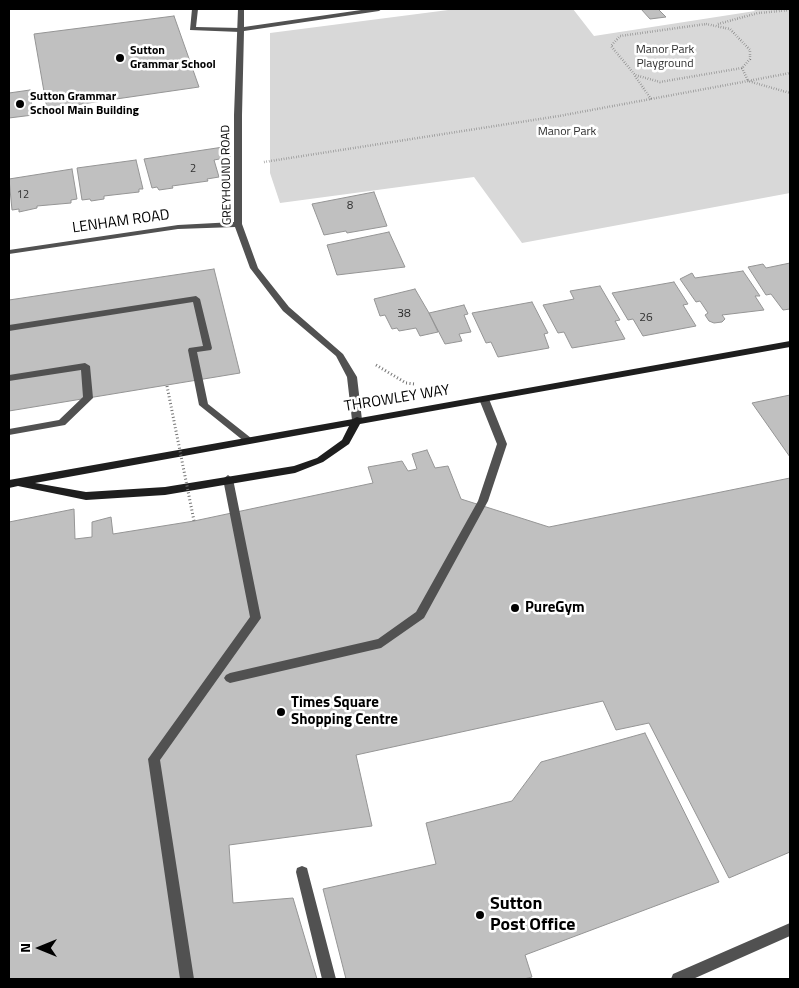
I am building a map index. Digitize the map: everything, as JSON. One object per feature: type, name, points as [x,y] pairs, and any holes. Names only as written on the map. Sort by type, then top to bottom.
[{"type":"main road","name":"THROWLEY WAY","points":[[12,483],[790,344]]},
{"type":"main road","points":[[12,483],[86,496],[164,490],[295,469],[320,460],[346,442],[357,420]]},
{"type":"street","points":[[195,9],[192,30],[240,30],[379,9]]},
{"type":"street","name":"GREYHOUND ROAD","points":[[241,9],[238,224],[254,268],[286,309],[339,354],[352,377],[357,420]]},
{"type":"street","name":"LENHAM ROAD","points":[[9,252],[178,227],[238,224]]},
{"type":"street","points":[[9,328],[196,299],[208,348],[192,350],[204,405],[248,440]]},
{"type":"street","points":[[9,378],[85,366],[88,398],[62,423],[9,432]]},
{"type":"street","points":[[230,678],[381,642],[420,615],[482,501],[502,444],[484,399]]},
{"type":"street","points":[[187,979],[154,759],[256,618],[228,479]]},
{"type":"street","points":[[302,872],[329,979]]},
{"type":"street","points":[[678,979],[790,930]]},
{"type":"path","points":[[716,25],[758,13],[790,10]]},
{"type":"path","points":[[635,75],[660,82],[742,68],[750,60],[750,50],[730,30],[716,25],[706,24],[620,36],[611,46],[635,75],[651,99]]},
{"type":"path","points":[[742,68],[748,81]]},
{"type":"path","points":[[238,166],[559,116],[790,73]]},
{"type":"path","points":[[748,81],[790,92]]},
{"type":"path","points":[[167,386],[194,521]]},
{"type":"green space","name":"Manor Park","points":[[456,9],[573,9],[594,36],[755,11],[753,9],[790,9],[790,193],[522,243],[474,177],[280,203],[270,173],[270,33]]},
{"type":"building","points":[[641,9],[658,9],[666,17],[650,19]]},
{"type":"building","points":[[174,16],[199,87],[47,109],[34,34]]},
{"type":"building","name":"Sutton Grammar School Main Building","points":[[30,90],[33,115],[9,118],[9,93]]},
{"type":"building","points":[[230,146],[230,157],[214,160],[219,177],[207,179],[208,181],[172,186],[173,188],[159,190],[157,187],[152,188],[144,159]]},
{"type":"building","points":[[136,160],[143,189],[139,189],[139,192],[104,196],[104,199],[91,201],[90,199],[82,200],[77,168]]},
{"type":"building","points":[[72,169],[77,199],[71,200],[71,203],[37,206],[37,208],[19,212],[19,209],[12,210],[9,179]]},
{"type":"building","points":[[374,192],[387,226],[324,235],[312,204]]},
{"type":"building","points":[[389,232],[405,267],[337,275],[327,245]]},
{"type":"building","points":[[790,263],[790,309],[783,310],[771,294],[766,295],[748,267],[763,264],[766,268]]},
{"type":"building","points":[[214,269],[240,373],[9,411],[9,300]]},
{"type":"building","points":[[743,271],[760,296],[755,296],[764,310],[722,315],[725,319],[722,322],[714,323],[709,321],[705,315],[708,313],[700,301],[696,302],[680,279],[692,273],[695,278]]},
{"type":"building","points":[[674,282],[688,304],[683,305],[696,326],[643,336],[633,319],[628,320],[612,293]]},
{"type":"building","points":[[600,286],[620,320],[615,321],[625,339],[572,348],[564,332],[558,333],[543,305],[574,299],[570,291]]},
{"type":"building","points":[[415,289],[438,332],[420,336],[416,328],[399,331],[397,328],[392,329],[385,315],[380,316],[374,299]]},
{"type":"building","points":[[532,302],[548,333],[544,334],[549,348],[498,357],[491,342],[486,343],[472,313]]},
{"type":"building","points":[[464,305],[468,314],[464,315],[471,332],[459,334],[462,341],[445,344],[429,313]]},
{"type":"building","points":[[790,395],[790,457],[752,403]]},
{"type":"building","name":"Times Square Shopping Centre","points":[[427,450],[435,468],[448,466],[461,499],[549,527],[790,478],[790,852],[729,878],[649,723],[616,730],[603,701],[356,755],[372,826],[229,845],[233,903],[293,898],[317,979],[9,979],[9,522],[74,509],[75,539],[92,537],[92,522],[111,517],[113,534],[194,521],[373,483],[368,467],[402,461],[408,471],[417,469],[412,454]]},
{"type":"building","points":[[645,733],[719,882],[525,955],[532,977],[524,979],[346,979],[323,889],[436,864],[426,823],[512,801],[541,762]]},
{"type":"place","name":"Sutton Grammar School","points":[[120,58]]},
{"type":"place","name":"Sutton Grammar School Main Building","points":[[20,104]]},
{"type":"place","name":"PureGym","points":[[515,608]]},
{"type":"place","name":"Times Square Shopping Centre","points":[[281,712]]},
{"type":"place","name":"Sutton Post Office","points":[[480,915]]},
{"type":"park label","name":"Manor Park Playground","points":[[665,57]]}]
